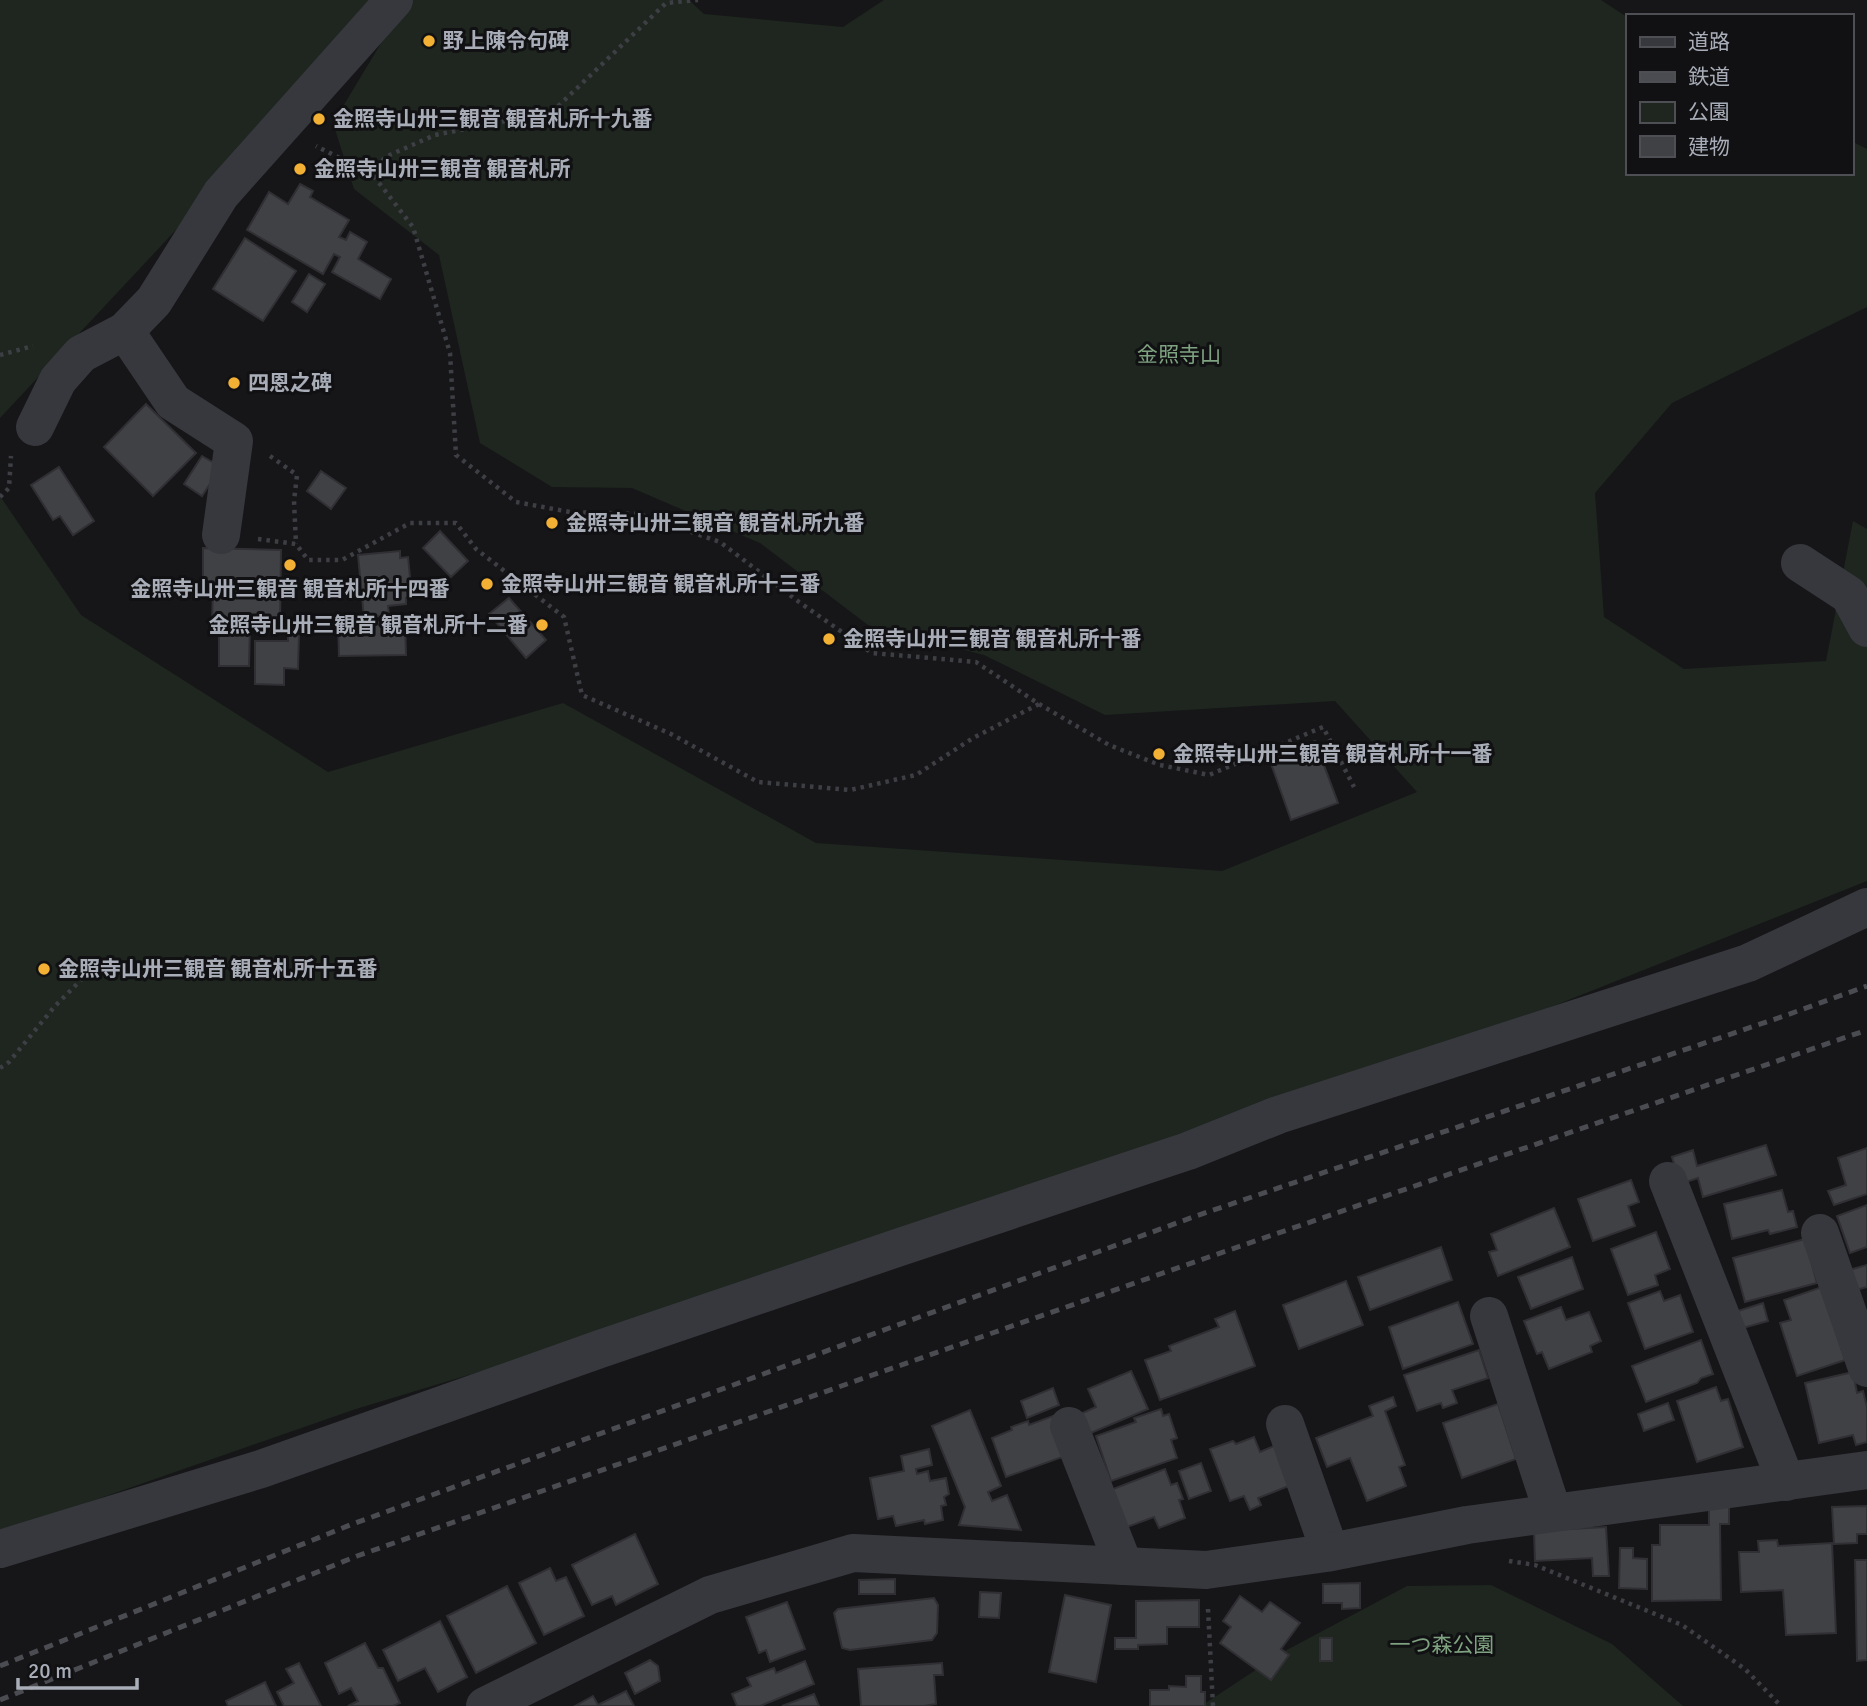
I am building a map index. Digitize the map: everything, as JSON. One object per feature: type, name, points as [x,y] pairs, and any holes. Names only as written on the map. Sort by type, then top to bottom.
[{"type":"street","points":[[23,439],[58,380],[81,354],[125,331],[154,301],[221,194],[394,0]]},
{"type":"street","points":[[125,331],[173,402],[234,441],[220,535]]},
{"type":"street","points":[[1800,563],[1849,595],[1867,628]]},
{"type":"street","points":[[0,1549],[261,1469],[600,1349],[1188,1152],[1278,1115],[1748,963],[1867,907]]},
{"type":"street","points":[[1668,1181],[1786,1482]]},
{"type":"street","points":[[1820,1233],[1867,1368]]},
{"type":"street","points":[[1489,1316],[1553,1513]]},
{"type":"street","points":[[1285,1424],[1330,1552]]},
{"type":"street","points":[[1069,1426],[1124,1566]]},
{"type":"street","points":[[485,1706],[710,1595],[853,1553],[1206,1570],[1330,1552],[1467,1525],[1867,1470]]},
{"type":"path","points":[[373,174],[385,157],[435,135],[552,112],[666,3],[698,0]]},
{"type":"path","points":[[289,118],[317,146],[373,174],[414,228],[450,353],[456,455],[516,502],[570,512],[639,514],[720,542],[872,653],[976,662],[1039,704],[1109,745],[1160,765],[1209,775],[1323,727],[1354,787]]},
{"type":"path","points":[[0,497],[9,488],[23,439]]},
{"type":"path","points":[[234,441],[260,449],[297,475],[294,500],[296,544],[308,560],[342,559],[410,523],[456,523],[476,549],[564,617],[582,695],[671,734],[758,782],[850,790],[916,775],[973,737],[1039,704]]},
{"type":"path","points":[[220,535],[296,544]]},
{"type":"path","points":[[0,1068],[9,1062],[55,1006],[82,979]]},
{"type":"path","points":[[1509,1561],[1535,1565],[1682,1625],[1745,1669],[1781,1706]]},
{"type":"path","points":[[1206,1570],[1213,1706]]},
{"type":"green space","points":[[0,0],[379,0],[320,76],[0,418]]},
{"type":"green space","name":"金照寺山","points":[[407,0],[689,0],[704,14],[843,27],[884,0],[1601,0],[1626,16],[1626,175],[1853,175],[1853,142],[1867,149],[1867,307],[1672,403],[1595,493],[1604,617],[1684,669],[1826,661],[1853,521],[1867,529],[1867,881],[1353,1086],[700,1305],[356,1409],[0,1536],[0,496],[81,615],[328,772],[563,703],[816,843],[1222,871],[1417,792],[1335,701],[1105,715],[984,655],[868,625],[760,543],[632,488],[552,487],[480,443],[439,255],[354,189],[333,123]]},
{"type":"green space","name":"一つ森公園","points":[[1491,1585],[1612,1644],[1683,1706],[1201,1706],[1283,1652],[1407,1586]]},
{"type":"building","points":[[300,184],[313,191],[310,197],[349,220],[339,237],[346,240],[350,232],[367,242],[358,259],[391,279],[380,299],[332,272],[340,257],[334,254],[323,274],[247,230],[269,192],[288,204]]},
{"type":"building","points":[[245,238],[296,271],[263,321],[213,289]]},
{"type":"building","points":[[309,274],[325,284],[307,312],[292,302]]},
{"type":"building","points":[[146,404],[196,453],[153,496],[104,447]]},
{"type":"building","points":[[202,456],[221,467],[202,496],[184,484]]},
{"type":"building","points":[[59,467],[94,521],[73,535],[60,516],[53,520],[31,485]]},
{"type":"building","points":[[321,471],[346,488],[331,509],[307,491]]},
{"type":"building","points":[[440,531],[468,561],[451,577],[423,548]]},
{"type":"building","points":[[203,548],[281,550],[280,627],[250,626],[249,666],[219,666],[219,627],[212,627],[213,584],[203,584]]},
{"type":"building","points":[[400,551],[400,558],[408,557],[412,597],[406,598],[406,604],[388,606],[389,615],[364,618],[358,555]]},
{"type":"building","points":[[509,598],[546,640],[526,658],[489,614]]},
{"type":"building","points":[[405,621],[406,655],[339,656],[338,623]]},
{"type":"building","points":[[288,634],[299,634],[298,669],[284,668],[284,685],[255,684],[255,641],[288,641]]},
{"type":"building","points":[[1315,741],[1338,803],[1291,820],[1269,758]]},
{"type":"building","points":[[1766,1145],[1776,1175],[1703,1197],[1698,1178],[1680,1184],[1672,1157],[1693,1150],[1697,1166]]},
{"type":"building","points":[[1867,1148],[1867,1194],[1834,1205],[1828,1191],[1846,1185],[1838,1158]]},
{"type":"building","points":[[1631,1180],[1639,1202],[1628,1206],[1635,1226],[1593,1241],[1578,1199]]},
{"type":"building","points":[[1782,1190],[1788,1212],[1793,1211],[1797,1227],[1770,1234],[1768,1230],[1732,1239],[1724,1204]]},
{"type":"building","points":[[1867,1205],[1867,1247],[1850,1253],[1837,1216]]},
{"type":"building","points":[[1554,1208],[1570,1247],[1498,1276],[1489,1252],[1497,1250],[1491,1234]]},
{"type":"building","points":[[1656,1232],[1670,1269],[1655,1275],[1658,1285],[1628,1295],[1611,1249]]},
{"type":"building","points":[[1805,1239],[1817,1283],[1745,1302],[1733,1258]]},
{"type":"building","points":[[1441,1247],[1452,1280],[1370,1310],[1358,1277]]},
{"type":"building","points":[[1572,1257],[1583,1289],[1531,1309],[1518,1277]]},
{"type":"building","points":[[1867,1265],[1867,1287],[1856,1290],[1849,1270]]},
{"type":"building","points":[[1346,1281],[1363,1325],[1299,1349],[1283,1305]]},
{"type":"building","points":[[1822,1287],[1845,1360],[1797,1376],[1780,1323],[1791,1320],[1784,1300]]},
{"type":"building","points":[[1660,1291],[1664,1301],[1680,1295],[1693,1332],[1645,1349],[1628,1303]]},
{"type":"building","points":[[1458,1302],[1473,1344],[1403,1369],[1389,1327]]},
{"type":"building","points":[[1763,1303],[1768,1321],[1739,1329],[1735,1312]]},
{"type":"building","points":[[1561,1307],[1566,1320],[1589,1312],[1601,1341],[1590,1346],[1592,1352],[1549,1369],[1542,1352],[1537,1354],[1524,1321]]},
{"type":"building","points":[[1235,1311],[1255,1366],[1160,1400],[1145,1360],[1171,1351],[1169,1346],[1219,1327],[1215,1319]]},
{"type":"building","points":[[1701,1340],[1713,1374],[1701,1378],[1697,1383],[1646,1402],[1632,1366]]},
{"type":"building","points":[[1479,1350],[1488,1378],[1452,1390],[1457,1403],[1443,1408],[1441,1403],[1417,1411],[1404,1375]]},
{"type":"building","points":[[1131,1371],[1148,1409],[1086,1435],[1078,1415],[1096,1407],[1088,1389]]},
{"type":"building","points":[[1853,1372],[1857,1393],[1863,1391],[1867,1407],[1867,1442],[1856,1445],[1853,1435],[1819,1443],[1805,1383]]},
{"type":"building","points":[[1716,1387],[1721,1401],[1728,1399],[1743,1447],[1697,1462],[1677,1401]]},
{"type":"building","points":[[1053,1388],[1059,1405],[1027,1418],[1021,1401]]},
{"type":"building","points":[[1393,1397],[1396,1406],[1385,1411],[1405,1465],[1399,1467],[1406,1486],[1367,1501],[1350,1458],[1327,1467],[1316,1438],[1373,1416],[1369,1406]]},
{"type":"building","points":[[1668,1403],[1674,1420],[1644,1431],[1638,1414]]},
{"type":"building","points":[[1498,1404],[1516,1459],[1462,1478],[1443,1423]]},
{"type":"building","points":[[1161,1409],[1163,1416],[1169,1414],[1177,1438],[1171,1440],[1177,1458],[1111,1481],[1096,1436],[1136,1422],[1134,1418]]},
{"type":"building","points":[[970,1410],[1001,1486],[988,1492],[992,1501],[1007,1495],[1021,1530],[959,1525],[965,1507],[932,1426]]},
{"type":"building","points":[[1053,1416],[1068,1455],[1006,1477],[992,1438],[1012,1430],[1011,1427],[1028,1421],[1029,1425]]},
{"type":"building","points":[[1254,1437],[1260,1452],[1279,1444],[1294,1484],[1258,1498],[1261,1505],[1250,1510],[1244,1496],[1230,1501],[1210,1449]]},
{"type":"building","points":[[929,1449],[932,1465],[916,1469],[917,1474],[928,1471],[930,1481],[946,1478],[949,1494],[944,1497],[946,1505],[941,1506],[943,1520],[925,1524],[924,1520],[896,1526],[893,1516],[878,1519],[870,1478],[904,1471],[901,1456]]},
{"type":"building","points":[[1201,1463],[1211,1491],[1189,1499],[1179,1471]]},
{"type":"building","points":[[1165,1469],[1171,1485],[1177,1483],[1183,1499],[1179,1500],[1185,1518],[1159,1528],[1154,1517],[1127,1527],[1113,1489]]},
{"type":"building","points":[[1709,1499],[1729,1499],[1729,1524],[1720,1524],[1721,1600],[1652,1601],[1652,1545],[1660,1545],[1660,1525],[1709,1525]]},
{"type":"building","points":[[1867,1506],[1867,1534],[1857,1534],[1857,1543],[1834,1544],[1832,1507]]},
{"type":"building","points":[[1606,1527],[1609,1576],[1593,1576],[1592,1558],[1535,1561],[1534,1531]]},
{"type":"building","points":[[635,1534],[658,1584],[616,1605],[612,1596],[592,1605],[572,1565]]},
{"type":"building","points":[[1777,1540],[1778,1546],[1832,1543],[1836,1633],[1786,1635],[1783,1590],[1741,1592],[1739,1552],[1759,1552],[1758,1541]]},
{"type":"building","points":[[1620,1548],[1633,1548],[1633,1558],[1647,1559],[1647,1589],[1619,1588]]},
{"type":"building","points":[[1855,1560],[1867,1560],[1867,1660],[1857,1661]]},
{"type":"building","points":[[550,1568],[556,1581],[566,1577],[584,1616],[544,1635],[519,1583]]},
{"type":"building","points":[[895,1579],[895,1594],[859,1594],[859,1580]]},
{"type":"building","points":[[1360,1583],[1360,1608],[1342,1609],[1342,1603],[1323,1603],[1323,1584]]},
{"type":"building","points":[[507,1586],[536,1643],[476,1673],[447,1616]]},
{"type":"building","points":[[980,1592],[1001,1593],[999,1618],[979,1617]]},
{"type":"building","points":[[1065,1595],[1111,1605],[1096,1682],[1049,1672]]},
{"type":"building","points":[[1240,1596],[1262,1612],[1270,1602],[1300,1623],[1281,1649],[1289,1655],[1271,1680],[1220,1643],[1231,1627],[1223,1621]]},
{"type":"building","points":[[934,1598],[938,1605],[937,1633],[932,1640],[850,1650],[842,1648],[834,1613],[838,1609]]},
{"type":"building","points":[[1199,1600],[1199,1627],[1167,1627],[1167,1644],[1138,1645],[1138,1649],[1115,1649],[1115,1638],[1136,1638],[1136,1601]]},
{"type":"building","points":[[787,1602],[805,1649],[770,1662],[766,1650],[759,1653],[746,1617]]},
{"type":"building","points":[[440,1621],[467,1677],[438,1692],[425,1668],[398,1681],[383,1650]]},
{"type":"building","points":[[1320,1638],[1332,1638],[1332,1661],[1320,1661]]},
{"type":"building","points":[[365,1643],[378,1668],[383,1668],[400,1703],[393,1706],[348,1706],[358,1701],[351,1688],[339,1694],[325,1663]]},
{"type":"building","points":[[650,1660],[658,1666],[660,1681],[635,1694],[625,1673]]},
{"type":"building","points":[[805,1661],[814,1684],[760,1706],[737,1706],[732,1694],[751,1686],[747,1678],[774,1668],[776,1673]]},
{"type":"building","points":[[299,1663],[321,1706],[284,1706],[277,1692],[294,1683],[286,1669]]},
{"type":"building","points":[[942,1663],[943,1675],[934,1675],[936,1704],[861,1706],[858,1669]]},
{"type":"building","points":[[1186,1676],[1201,1676],[1201,1692],[1205,1692],[1205,1706],[1150,1706],[1150,1690],[1169,1690],[1169,1686],[1186,1687]]},
{"type":"building","points":[[265,1682],[276,1706],[228,1706],[226,1701]]},
{"type":"building","points":[[626,1691],[634,1706],[575,1706],[593,1696],[598,1705]]},
{"type":"building","points":[[814,1694],[819,1706],[782,1706]]},
{"type":"railway","points":[[0,1666],[350,1525],[1196,1216],[1867,986]]},
{"type":"railway","points":[[0,1700],[357,1556],[1206,1258],[1867,1030]]},
{"type":"place","name":"野上陳令句碑","points":[[429,41]]},
{"type":"place","name":"金照寺山卅三観音 観音札所十九番","points":[[319,119]]},
{"type":"place","name":"金照寺山卅三観音 観音札所","points":[[300,169]]},
{"type":"place","name":"四恩之碑","points":[[234,383]]},
{"type":"place","name":"金照寺山卅三観音 観音札所九番","points":[[552,523]]},
{"type":"place","name":"金照寺山卅三観音 観音札所十四番","points":[[290,565]]},
{"type":"place","name":"金照寺山卅三観音 観音札所十三番","points":[[487,584]]},
{"type":"place","name":"金照寺山卅三観音 観音札所十二番","points":[[542,625]]},
{"type":"place","name":"金照寺山卅三観音 観音札所十番","points":[[829,639]]},
{"type":"place","name":"金照寺山卅三観音 観音札所十一番","points":[[1159,754]]},
{"type":"place","name":"金照寺山卅三観音 観音札所十五番","points":[[44,969]]}]
